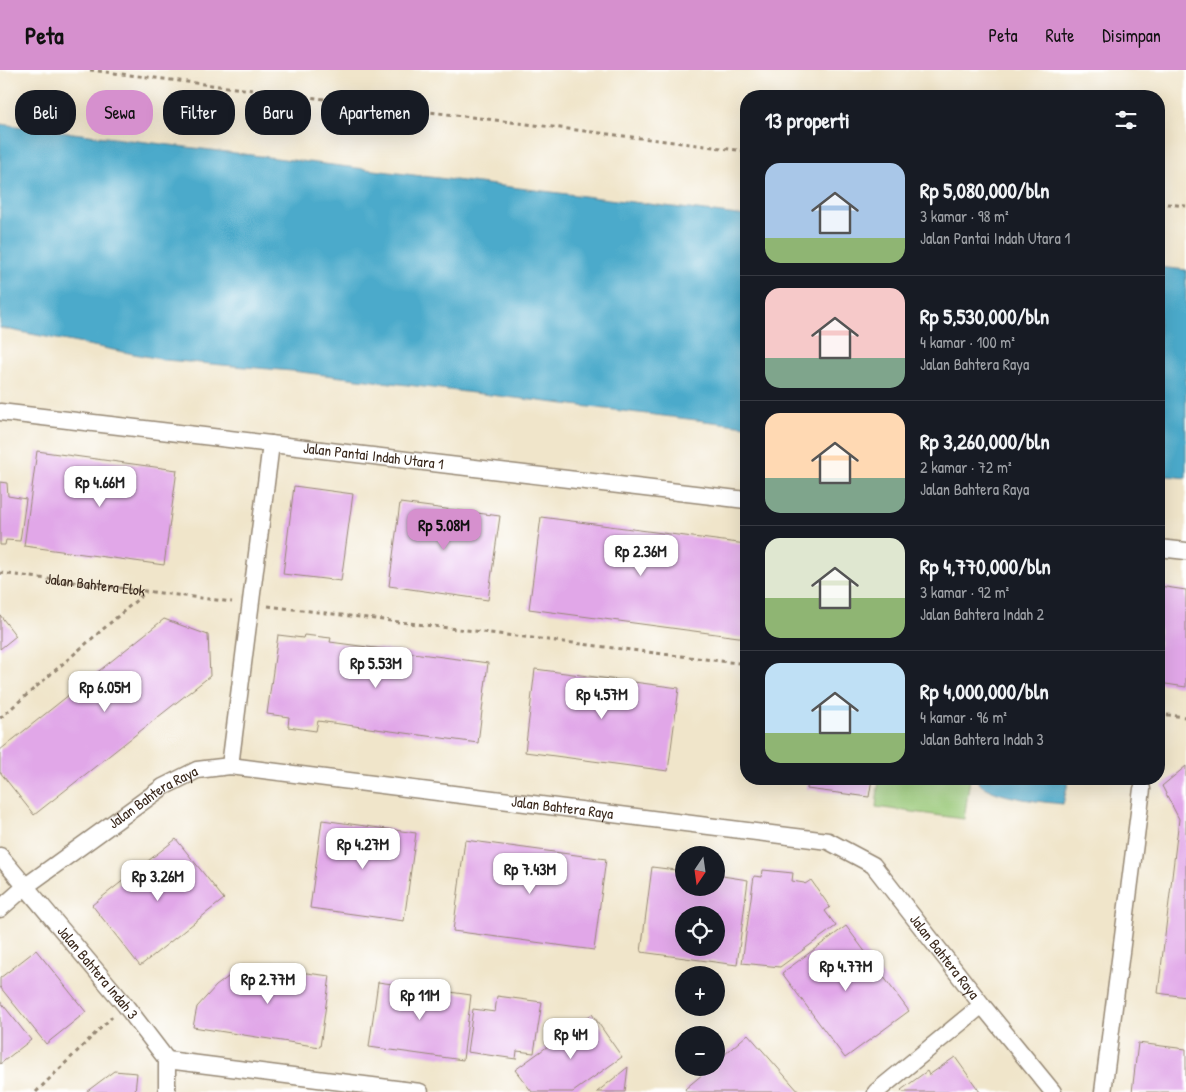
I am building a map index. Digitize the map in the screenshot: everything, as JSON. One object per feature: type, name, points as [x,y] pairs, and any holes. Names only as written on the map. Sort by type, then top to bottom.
[{"type":"street","name":"Jalan Pantai Indah Utara 1","points":[[0,412],[740,499]]},
{"type":"street","points":[[230,766],[271,444]]},
{"type":"street","points":[[1165,549],[1186,551]]},
{"type":"street","name":"Jalan Bahtera Raya","points":[[0,908],[26,886],[163,787],[197,770],[230,766],[828,841],[873,865],[982,1005],[1053,1092]]},
{"type":"street","points":[[1102,1092],[1142,789]]},
{"type":"street","points":[[0,856],[26,886]]},
{"type":"street","name":"Jalan Bahtera Indah 3","points":[[26,886],[168,1060]]},
{"type":"street","points":[[876,1092],[982,1005]]},
{"type":"street","points":[[167,1092],[168,1060],[420,1092]]},
{"type":"path","points":[[90,70],[740,150]]},
{"type":"path","points":[[1165,203],[1186,206]]},
{"type":"path","name":"Jalan Bahtera Elok","points":[[0,573],[147,591]]},
{"type":"path","points":[[147,591],[740,663]]},
{"type":"path","name":"Jalan Bahtera Elok","points":[[0,718],[147,591]]},
{"type":"path","points":[[1165,715],[1186,717]]},
{"type":"path","points":[[36,1092],[125,1005]]},
{"type":"green space","points":[[878,785],[969,785],[964,819],[876,807]]},
{"type":"water","points":[[0,124],[15,126],[15,135],[76,135],[76,133],[740,215],[740,425],[292,371],[165,360],[0,328]]},
{"type":"water","points":[[1165,268],[1186,270],[1186,478],[1165,476]]},
{"type":"water","points":[[981,785],[1068,785],[1063,804],[1015,798]]},
{"type":"building","points":[[37,451],[177,470],[164,565],[24,546]]},
{"type":"building","points":[[0,482],[7,483],[8,496],[26,499],[20,541],[6,540],[5,545],[0,545]]},
{"type":"building","points":[[294,486],[353,494],[341,581],[283,574]]},
{"type":"building","points":[[400,503],[500,516],[488,600],[389,586]]},
{"type":"building","points":[[541,517],[740,543],[740,637],[529,609]]},
{"type":"building","points":[[1165,587],[1186,590],[1186,687],[1165,684]]},
{"type":"building","points":[[0,615],[16,636],[0,649]]},
{"type":"building","points":[[164,619],[208,635],[210,676],[34,815],[0,772],[0,750]]},
{"type":"building","points":[[278,635],[303,638],[304,635],[331,638],[330,642],[488,663],[478,743],[318,721],[316,731],[288,727],[289,717],[267,714]]},
{"type":"building","points":[[535,669],[679,688],[668,771],[525,752]]},
{"type":"building","points":[[1186,766],[1186,997],[1158,993],[1179,819],[1162,786]]},
{"type":"building","points":[[807,785],[871,785],[869,797],[807,789]]},
{"type":"building","points":[[322,820],[416,833],[404,921],[310,908]]},
{"type":"building","points":[[176,839],[224,899],[140,966],[92,905]]},
{"type":"building","points":[[465,840],[606,859],[594,950],[453,931]]},
{"type":"building","points":[[652,867],[675,870],[675,896],[725,896],[725,876],[748,880],[737,965],[641,952]]},
{"type":"building","points":[[763,870],[793,873],[792,881],[805,884],[811,880],[830,907],[825,911],[836,926],[780,967],[742,963],[754,876],[762,877]]},
{"type":"building","points":[[846,926],[909,1011],[845,1058],[782,973]]},
{"type":"building","points":[[36,950],[86,1012],[46,1044],[0,987],[0,978]]},
{"type":"building","points":[[244,965],[330,976],[320,1047],[193,1027],[197,1007],[216,986]]},
{"type":"building","points":[[378,982],[471,995],[463,1060],[369,1047]]},
{"type":"building","points":[[497,996],[542,1002],[534,1053],[517,1051],[516,1059],[467,1052],[473,1009],[495,1012]]},
{"type":"building","points":[[0,1001],[31,1040],[0,1064]]},
{"type":"building","points":[[592,1014],[622,1057],[573,1092],[532,1092],[515,1070]]},
{"type":"building","points":[[748,1034],[799,1092],[687,1092],[685,1089],[700,1076],[725,1076],[725,1054]]},
{"type":"building","points":[[1138,1043],[1186,1049],[1186,1092],[1132,1092]]},
{"type":"building","points":[[955,1057],[980,1092],[903,1092],[901,1090],[927,1071],[929,1075]]},
{"type":"building","points":[[628,1067],[625,1092],[597,1092]]},
{"type":"building","points":[[114,1071],[137,1073],[135,1092],[86,1092]]}]
